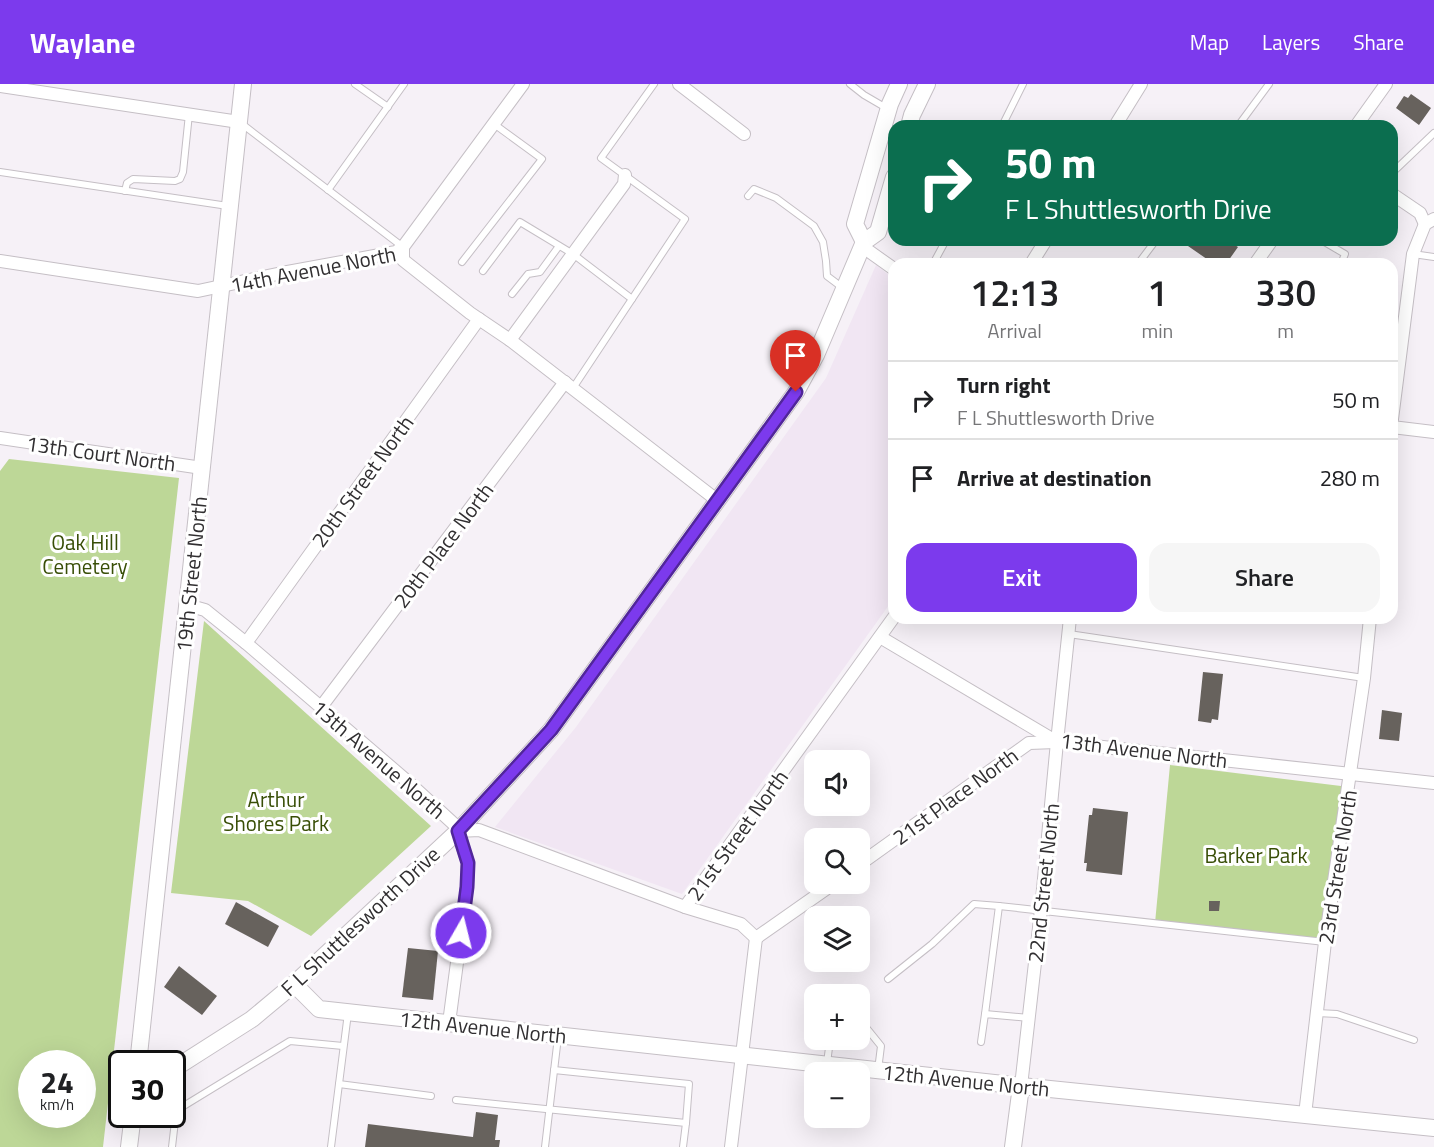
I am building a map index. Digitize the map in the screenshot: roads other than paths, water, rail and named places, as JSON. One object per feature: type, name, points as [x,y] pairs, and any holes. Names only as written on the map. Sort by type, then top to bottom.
[{"type":"street","name":"19th Street North","points":[[139,1050],[243,84]]},
{"type":"street","points":[[403,247],[523,84]]},
{"type":"street","points":[[679,84],[744,134]]},
{"type":"street","points":[[888,263],[863,244],[855,224],[888,110],[899,84]]},
{"type":"street","points":[[911,120],[927,84]]},
{"type":"street","points":[[1119,120],[1141,84]]},
{"type":"street","points":[[1360,120],[1386,84]]},
{"type":"street","points":[[0,86],[239,122]]},
{"type":"street","points":[[510,340],[624,184],[625,175]]},
{"type":"street","name":"F L Shuttlesworth Drive","points":[[186,1061],[252,1019],[294,984],[458,831],[551,730],[796,392],[816,355],[863,244],[878,232],[888,198]]},
{"type":"street","points":[[1398,198],[1430,222],[1413,254],[1398,371]]},
{"type":"street","name":"14th Avenue North","points":[[0,261],[198,291],[396,252],[403,247]]},
{"type":"street","name":"14th Avenue North","points":[[403,247],[403,260],[718,501]]},
{"type":"street","name":"20th Street North","points":[[246,643],[479,319]]},
{"type":"street","name":"20th Place North","points":[[321,707],[569,385]]},
{"type":"street","points":[[1398,429],[1434,432]]},
{"type":"street","name":"13th Court North","points":[[0,438],[202,468]]},
{"type":"street","name":"13th Avenue North","points":[[187,605],[205,610],[246,643],[406,781],[456,826],[458,831],[479,830],[685,907],[741,924],[756,938]]},
{"type":"street","name":"21st Street North","points":[[685,907],[889,624]]},
{"type":"street","name":"22nd Street North","points":[[1013,1147],[1041,910],[1069,624]]},
{"type":"street","name":"23rd Street North","points":[[1305,1115],[1325,942],[1364,678],[1369,624]]},
{"type":"street","name":"13th Avenue North","points":[[880,637],[1057,742],[1434,783]]},
{"type":"street","name":"21st Place North","points":[[870,857],[1029,743],[1057,742]]},
{"type":"street","points":[[449,1023],[467,887],[468,863],[458,831]]},
{"type":"street","points":[[731,1147],[756,938],[819,894]]},
{"type":"street","name":"12th Avenue North","points":[[294,984],[319,1009],[804,1062]]},
{"type":"street","name":"12th Avenue North","points":[[870,1069],[1434,1128]]},
{"type":"street","points":[[129,1147],[131,1128]]},
{"type":"lane","points":[[355,84],[388,107]]},
{"type":"lane","points":[[328,190],[404,84]]},
{"type":"lane","points":[[569,385],[632,299],[685,219],[601,158],[654,84]]},
{"type":"lane","points":[[850,84],[888,110]]},
{"type":"lane","points":[[1005,120],[1023,84]]},
{"type":"lane","points":[[1242,120],[1269,84]]},
{"type":"lane","points":[[125,191],[127,183],[133,179],[175,181],[180,179],[183,172],[189,114]]},
{"type":"lane","points":[[239,122],[403,247]]},
{"type":"lane","points":[[462,262],[542,159],[494,123]]},
{"type":"lane","points":[[1398,167],[1434,133]]},
{"type":"lane","points":[[0,172],[230,207]]},
{"type":"lane","points":[[748,196],[754,189],[776,198],[814,226],[823,242],[827,276],[844,288]]},
{"type":"lane","points":[[483,271],[520,222],[573,254],[632,299]]},
{"type":"lane","points":[[512,294],[528,274],[540,272],[559,246]]},
{"type":"lane","points":[[1331,246],[1345,254],[1343,258]]},
{"type":"lane","points":[[1413,254],[1434,257]]},
{"type":"lane","points":[[1068,633],[1364,678]]},
{"type":"lane","points":[[888,979],[932,944],[974,904],[1325,942]]},
{"type":"lane","points":[[981,1042],[999,906]]},
{"type":"lane","points":[[331,1147],[348,1012]]},
{"type":"lane","points":[[1316,1013],[1337,1014],[1414,1040]]},
{"type":"lane","points":[[985,1014],[1029,1018]]},
{"type":"lane","points":[[870,1032],[881,1046],[878,1070]]},
{"type":"lane","points":[[545,1147],[559,1035]]},
{"type":"lane","points":[[172,1147],[175,1121],[182,1107],[290,1041],[344,1046]]},
{"type":"lane","points":[[554,1070],[689,1084],[683,1147]]},
{"type":"lane","points":[[339,1084],[431,1096]]},
{"type":"lane","points":[[456,1100],[686,1123]]},
{"type":"park label","name":"Oak Hill Cemetery","points":[[85,554]]},
{"type":"park label","name":"Arthur Shores Park","points":[[276,811]]},
{"type":"park label","name":"Barker Park","points":[[1256,855]]}]
